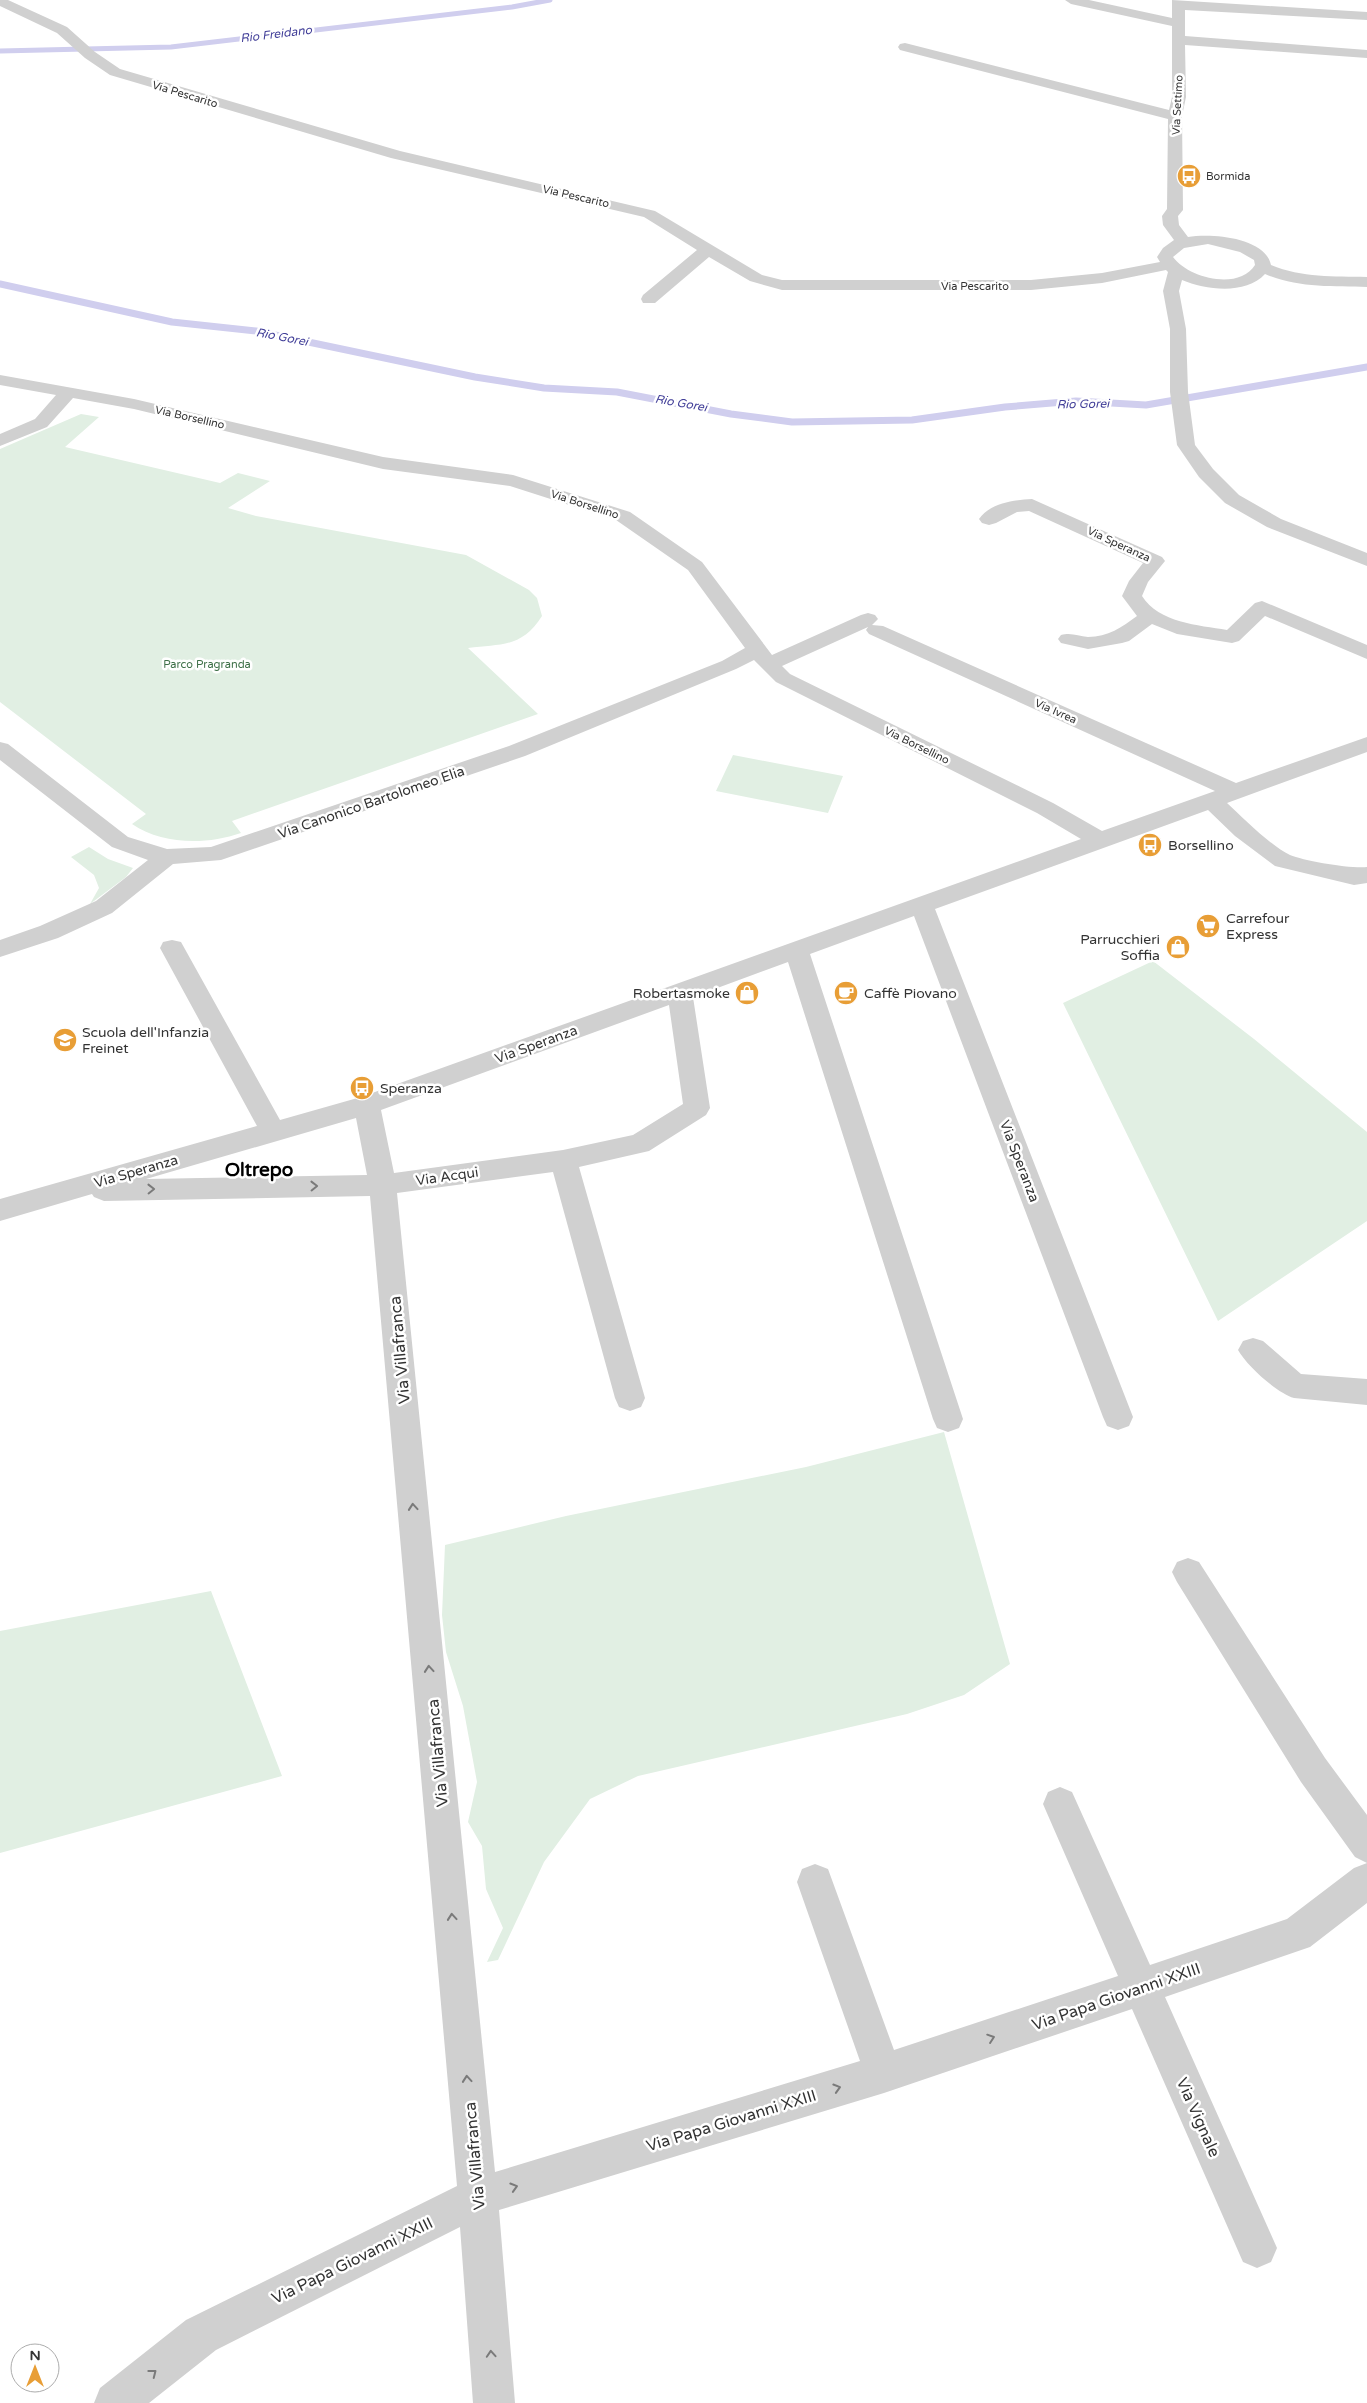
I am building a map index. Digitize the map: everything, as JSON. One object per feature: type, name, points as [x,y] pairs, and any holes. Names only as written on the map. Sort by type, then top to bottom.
[{"type":"street","points":[[1071,0],[1178,23]]},
{"type":"street","name":"Via Pescarito","points":[[0,1],[16,4],[62,30],[115,72],[387,153],[649,214],[756,278],[782,285],[1031,285],[1102,278],[1171,262],[1184,242]]},
{"type":"street","points":[[1178,3],[1367,16]]},
{"type":"street","name":"Via Settimo","points":[[1178,3],[1179,97],[1175,116],[1175,210],[1170,216],[1170,225],[1184,242]]},
{"type":"street","points":[[1178,40],[1367,54]]},
{"type":"street","points":[[905,47],[1175,116]]},
{"type":"street","points":[[1175,210],[1193,230],[1208,240]]},
{"type":"street","points":[[1184,242],[1208,240],[1244,247],[1255,253],[1262,260],[1258,272]]},
{"type":"street","points":[[649,299],[708,249]]},
{"type":"street","points":[[1171,262],[1201,281],[1230,283],[1258,272],[1292,284],[1316,281],[1367,282]]},
{"type":"street","points":[[1171,262],[1171,291],[1178,329],[1179,392],[1186,445],[1206,473],[1232,499],[1274,523],[1367,560]]},
{"type":"street","points":[[1174,304],[1201,281]]},
{"type":"street","name":"Via Borsellino","points":[[0,380],[134,404],[383,463],[512,481],[623,516],[695,566],[762,657],[782,678],[1045,808],[1101,841]]},
{"type":"street","points":[[0,440],[41,423],[68,393]]},
{"type":"street","name":"Via Speranza","points":[[989,519],[1013,506],[1032,505],[1155,562],[1139,581],[1132,596],[1141,610],[1177,628],[1232,637],[1262,608],[1367,653]]},
{"type":"street","points":[[1068,640],[1088,643],[1122,638],[1151,615]]},
{"type":"street","name":"Via Canonico Bartolomeo Elia","points":[[0,748],[112,837],[132,848],[166,857],[198,857],[228,851],[518,752],[729,665],[872,625]]},
{"type":"street","name":"Via Ivrea","points":[[872,625],[1236,792]]},
{"type":"street","name":"Via Speranza","points":[[0,1210],[367,1104],[922,906],[1367,744]]},
{"type":"street","points":[[1212,801],[1243,831],[1283,861],[1354,877],[1367,875]]},
{"type":"street","points":[[0,949],[49,932],[104,907],[166,857]]},
{"type":"street","name":"Via Speranza","points":[[922,906],[1118,1417]]},
{"type":"street","points":[[172,948],[273,1131]]},
{"type":"street","points":[[797,951],[948,1419]]},
{"type":"street","name":"Via Acqui","points":[[67,1191],[383,1185],[563,1160],[640,1144],[696,1108],[680,992]]},
{"type":"street","name":"Via Villafranca","points":[[367,1104],[383,1185],[478,2198],[494,2403]]},
{"type":"street","points":[[563,1160],[630,1398]]},
{"type":"street","points":[[1253,1350],[1294,1386],[1367,1392]]},
{"type":"street","points":[[1188,1572],[1313,1770],[1367,1845]]},
{"type":"street","name":"Via Vignale","points":[[1060,1804],[1257,2248]]},
{"type":"street","name":"Via Papa Giovanni XXIII","points":[[115,2403],[201,2335],[478,2198],[884,2074],[1297,1934],[1367,1881]]},
{"type":"street","points":[[815,1882],[884,2074]]},
{"type":"green space","name":"Parco Pragranda","points":[[81,414],[99,417],[65,447],[220,483],[238,473],[270,481],[228,508],[256,516],[466,555],[529,590],[537,598],[542,616],[526,634],[500,645],[468,648],[538,714],[232,821],[241,833],[228,837],[214,840],[185,841],[157,836],[132,824],[146,814],[0,702],[0,449]]},
{"type":"green space","points":[[733,755],[843,776],[828,813],[716,791]]},
{"type":"green space","points":[[89,847],[108,859],[133,868],[126,877],[90,904],[99,888],[94,875],[71,857]]},
{"type":"green space","points":[[1153,961],[1254,1039],[1367,1132],[1367,1221],[1218,1321],[1063,1003]]},
{"type":"green space","points":[[944,1432],[1010,1664],[964,1695],[907,1714],[638,1776],[590,1799],[544,1862],[498,1960],[487,1962],[503,1928],[486,1889],[482,1846],[468,1822],[477,1782],[463,1706],[446,1652],[442,1615],[445,1545],[566,1516],[806,1467]]},
{"type":"green space","points":[[211,1591],[282,1776],[0,1853],[0,1631]]},
{"type":"waterway","name":"Rio Freidano","points":[[0,51],[171,47],[512,7],[550,0]]},
{"type":"waterway","name":"Rio Gorei","points":[[5,285],[0,284],[172,322],[256,331],[475,377],[544,388],[617,392],[731,414],[792,422],[912,420],[1005,407],[1076,401],[1146,405],[1367,367]]},
{"type":"place","name":"Bormida","points":[[1189,176]]},
{"type":"place","name":"Borsellino","points":[[1150,845]]},
{"type":"place","name":"Carrefour Express","points":[[1208,926]]},
{"type":"place","name":"Parrucchieri Soffia","points":[[1178,947]]},
{"type":"place","name":"Robertasmoke","points":[[747,993]]},
{"type":"place","name":"Caffè Piovano","points":[[846,993]]},
{"type":"place","name":"Scuola dell'Infanzia Freinet","points":[[65,1040]]},
{"type":"place","name":"Speranza","points":[[362,1088]]},
{"type":"district","name":"Oltrepo","points":[[259,1169]]}]
